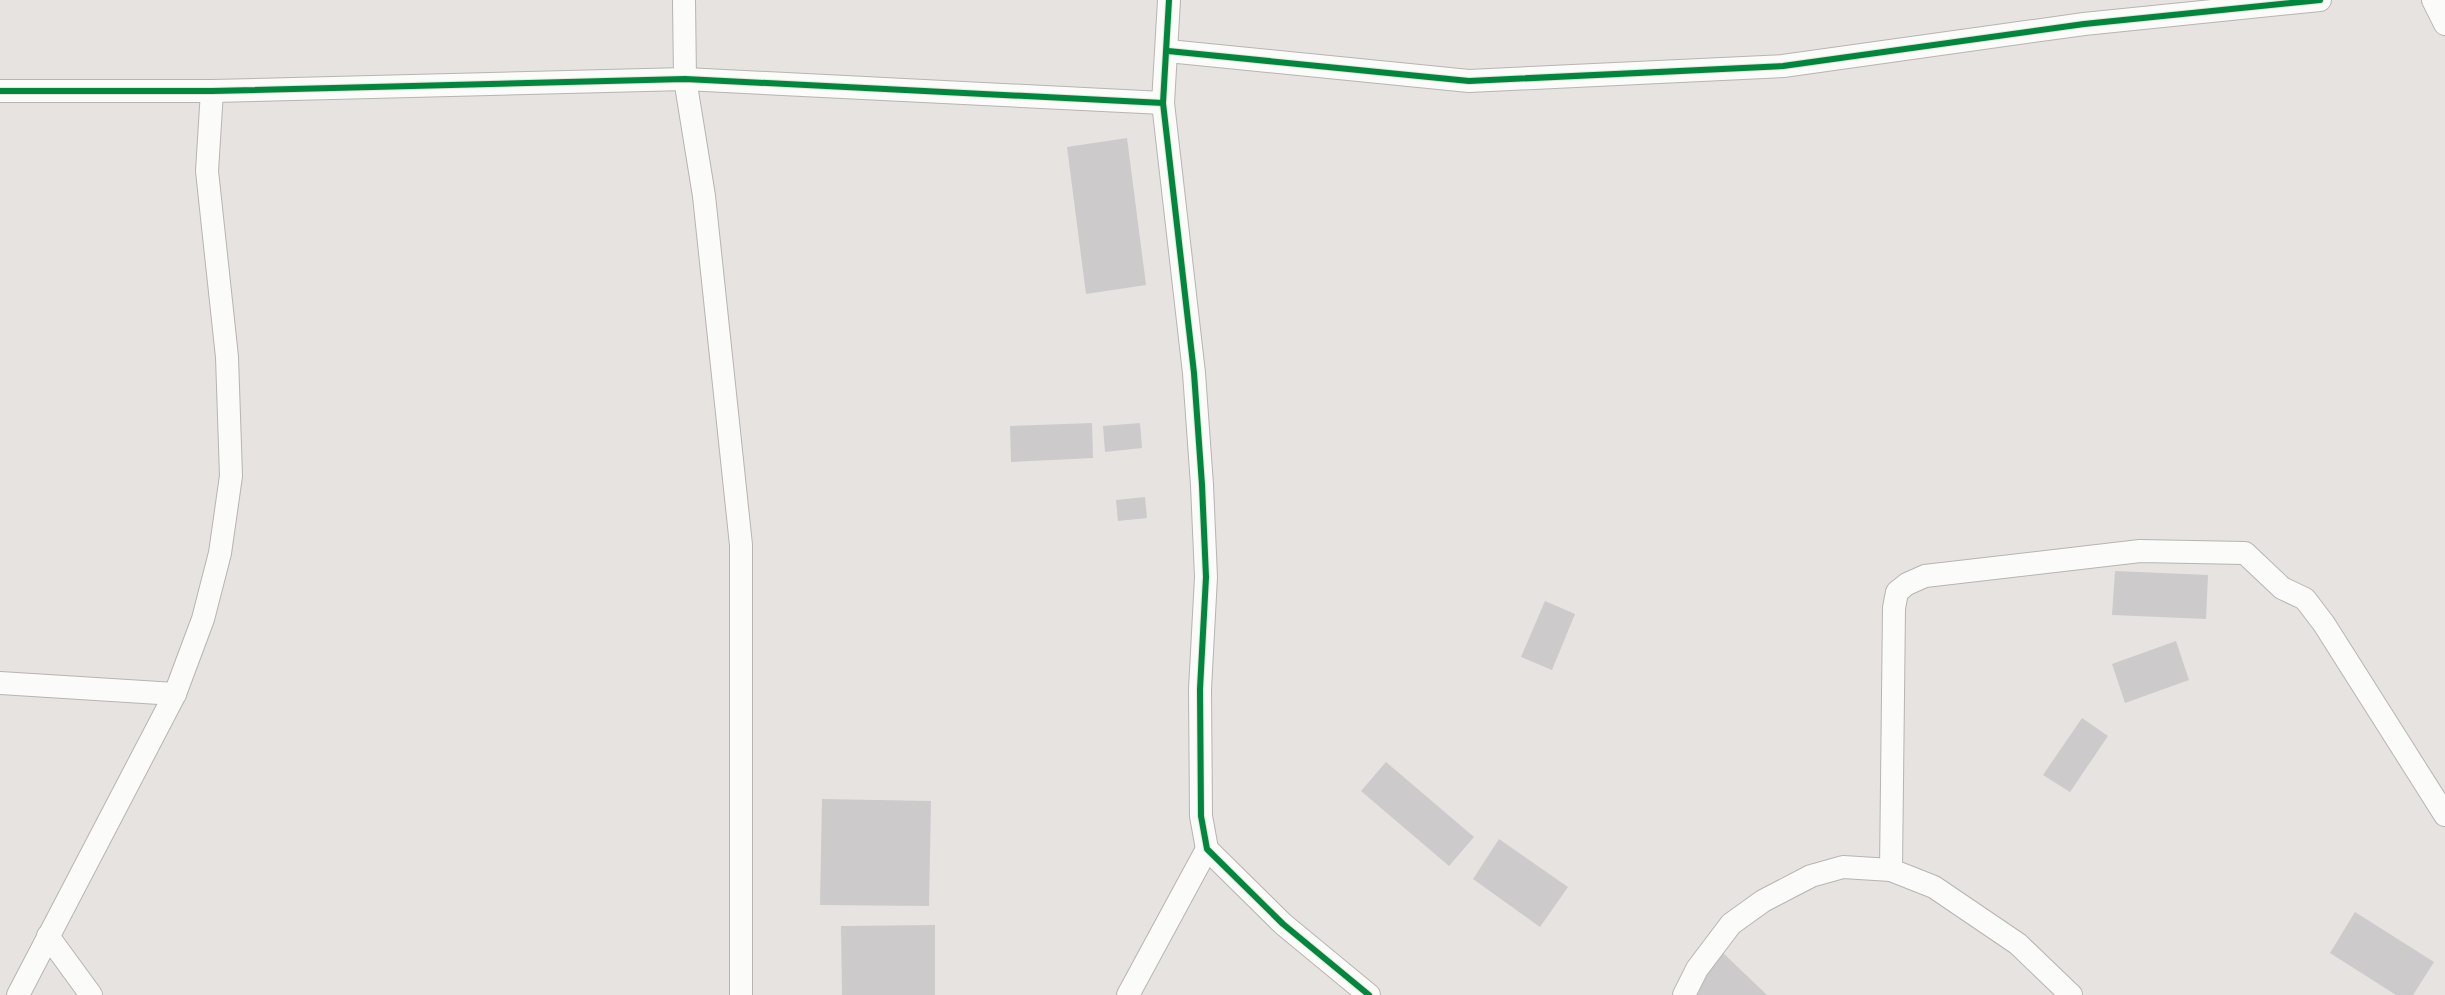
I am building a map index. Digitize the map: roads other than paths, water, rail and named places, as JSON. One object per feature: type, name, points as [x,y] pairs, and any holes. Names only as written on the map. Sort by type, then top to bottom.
[{"type":"street","points":[[684,0],[685,79],[704,196],[741,545],[741,995]]},
{"type":"street","points":[[1169,0],[1168,51],[1163,103],[1194,373],[1202,485],[1206,577],[1200,689],[1201,816],[1207,849],[1283,924],[1369,995]]},
{"type":"street","points":[[1168,51],[1469,81],[1783,66],[2084,24],[2320,0]]},
{"type":"street","points":[[2433,0],[2445,24]]},
{"type":"street","points":[[0,91],[212,91],[685,79],[1163,103]]},
{"type":"street","points":[[18,995],[175,694],[203,619],[220,552],[231,476],[227,356],[208,171],[212,91]]},
{"type":"street","points":[[1891,870],[1894,608],[1897,592],[1907,584],[1925,576],[2140,551],[2246,553],[2282,588],[2305,599],[2324,624],[2445,815]]},
{"type":"street","points":[[0,684],[175,694]]},
{"type":"street","points":[[1128,995],[1207,849]]},
{"type":"street","points":[[1684,995],[1697,969],[1731,924],[1763,901],[1811,876],[1843,867],[1891,870],[1934,887],[2018,944],[2071,995]]},
{"type":"street","points":[[48,936],[91,995]]}]
